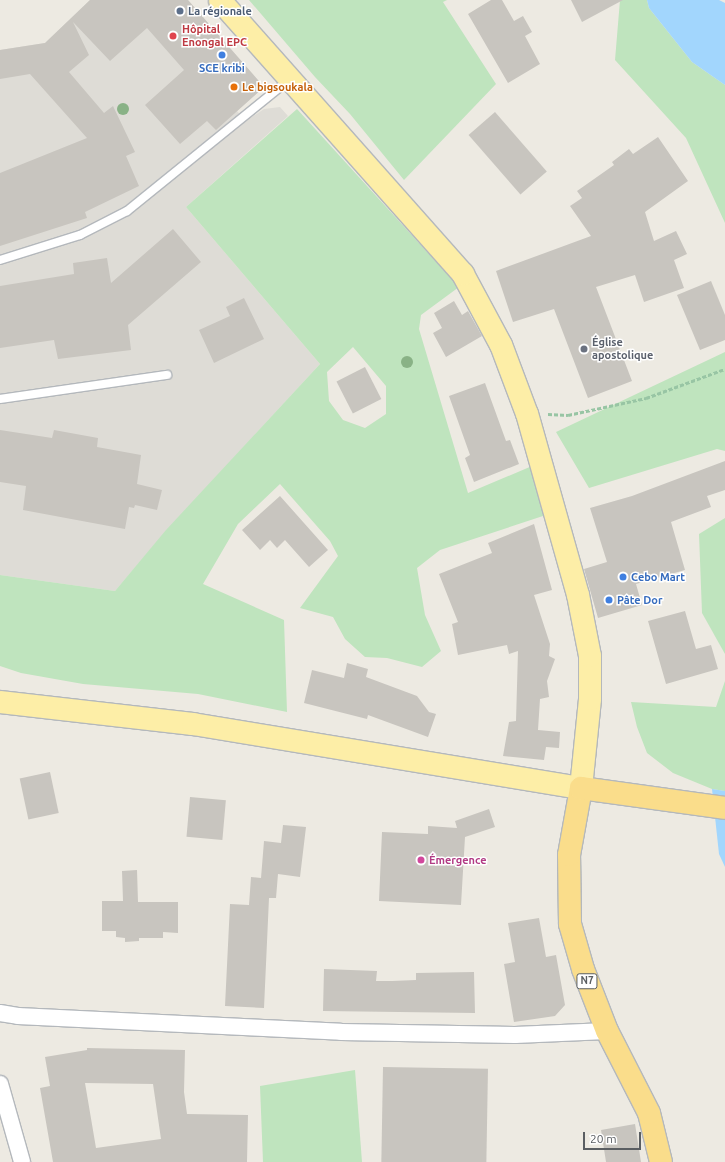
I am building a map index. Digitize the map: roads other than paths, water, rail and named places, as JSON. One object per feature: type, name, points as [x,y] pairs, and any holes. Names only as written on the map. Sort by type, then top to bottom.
[{"type":"highway","points":[[580,788],[725,808]]},
{"type":"highway","name":"N7","points":[[580,788],[569,855],[570,924],[583,969],[607,1031],[649,1113],[661,1162]]},
{"type":"main road","points":[[0,702],[193,724],[580,788],[590,699],[590,656],[578,595],[527,414],[501,345],[463,274],[220,0]]},
{"type":"street","points":[[0,1012],[18,1016],[341,1032],[515,1035],[607,1031]]},
{"type":"street","points":[[0,1084],[22,1162]]},
{"type":"lane","points":[[0,260],[80,235],[127,211],[290,80]]},
{"type":"lane","points":[[0,399],[167,375]]},
{"type":"water","points":[[647,0],[719,0],[725,3],[725,85],[692,62],[649,8]]},
{"type":"water","points":[[712,789],[725,791],[725,867],[719,854]]},
{"type":"place","name":"La régionale","points":[[180,11]]},
{"type":"place","name":"Hôpital Enongal EPC","points":[[173,36]]},
{"type":"place","name":"SCE kribi","points":[[222,55]]},
{"type":"place","name":"Le bigsoukala","points":[[234,87]]},
{"type":"place","name":"Église apostolique","points":[[584,349]]},
{"type":"place","name":"Cebo Mart","points":[[623,577]]},
{"type":"place","name":"Pâte Dor","points":[[609,600]]},
{"type":"place","name":"Émergence","points":[[421,860]]}]
